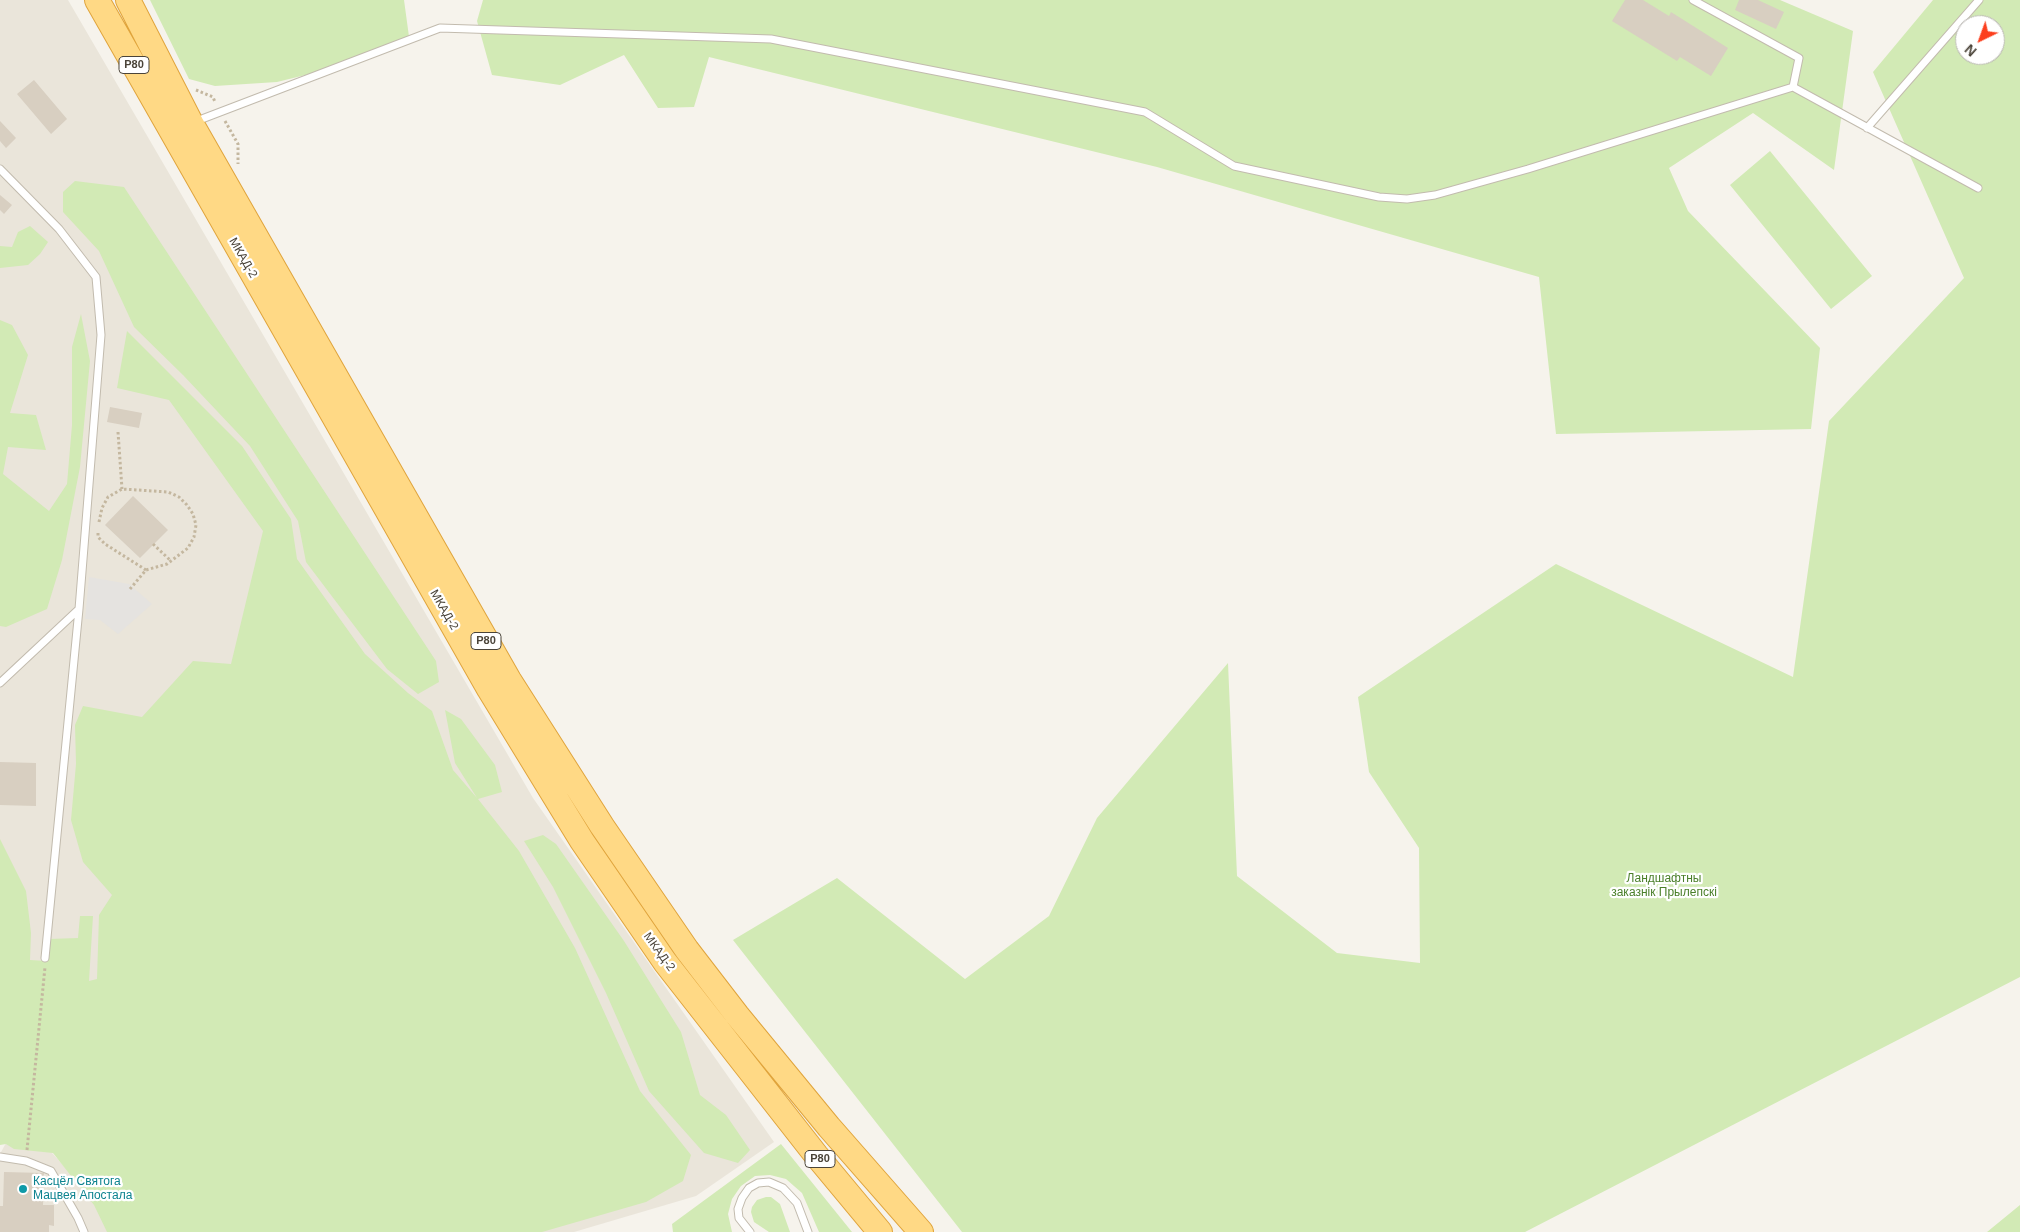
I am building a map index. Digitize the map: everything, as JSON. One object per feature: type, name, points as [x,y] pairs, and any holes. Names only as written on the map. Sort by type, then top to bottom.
[{"type":"highway","name":"МКАД-2","points":[[97,0],[489,689],[582,841],[665,962],[810,1147],[880,1232]]},
{"type":"highway","name":"Р80","points":[[128,0],[191,123],[509,680],[602,826],[687,950],[737,1015],[829,1127],[921,1232]]},
{"type":"lane","points":[[1693,0],[1799,58],[1793,87]]},
{"type":"lane","points":[[1867,128],[1979,0]]},
{"type":"lane","points":[[191,123],[440,28],[771,39],[1145,112],[1234,166],[1379,197],[1407,199],[1435,195],[1528,169],[1793,87],[1978,188]]},
{"type":"lane","points":[[0,169],[59,229],[96,277],[101,334],[79,609],[46,958]]},
{"type":"lane","points":[[0,683],[79,609]]},
{"type":"lane","points":[[0,1157],[26,1161],[51,1171],[84,1232]]},
{"type":"lane","points":[[750,1232],[739,1218],[738,1209],[742,1198],[749,1188],[758,1183],[769,1182],[783,1188],[796,1203],[808,1232]]},
{"type":"path","points":[[190,88],[213,97],[238,144],[238,174]]},
{"type":"path","points":[[118,432],[122,489]]},
{"type":"path","points":[[130,589],[146,570],[171,561],[188,548],[194,537],[196,525],[188,505],[179,497],[168,492],[122,489],[108,497],[102,508],[97,528],[98,537],[146,570]]},
{"type":"path","points":[[153,544],[171,561]]},
{"type":"path","points":[[26,1161],[46,958]]},
{"type":"shaded area","points":[[0,0],[68,0],[533,798],[774,1142],[696,1196],[574,1232],[515,1232],[93,1158],[52,1153],[125,1232],[0,1232],[0,1154],[6,1143],[0,999]]},
{"type":"shaded area","points":[[89,577],[129,584],[152,604],[118,634],[100,620],[85,619]]},
{"type":"green space","points":[[150,0],[404,0],[410,44],[346,65],[277,82],[215,86],[189,79]]},
{"type":"green space","points":[[483,0],[1780,0],[1853,31],[1834,170],[1753,113],[1669,168],[1688,211],[1820,348],[1811,429],[1556,434],[1539,277],[1157,167],[709,57],[694,107],[658,108],[624,55],[560,85],[492,75],[477,21]]},
{"type":"green space","name":"Ландшафтны заказнік Прылепскі","points":[[1933,0],[2020,0],[2020,977],[1525,1232],[962,1232],[733,940],[837,878],[965,979],[1049,916],[1097,818],[1228,663],[1237,876],[1337,953],[1420,963],[1419,848],[1369,772],[1358,697],[1556,564],[1793,677],[1829,421],[1964,278],[1873,72]]},
{"type":"green space","points":[[1770,151],[1872,276],[1831,309],[1730,185]]},
{"type":"green space","points":[[75,181],[124,187],[436,661],[439,682],[418,694],[387,669],[306,562],[298,521],[250,446],[183,375],[134,327],[99,251],[63,212],[63,192]]},
{"type":"green space","points":[[30,226],[48,242],[40,254],[28,265],[0,268],[0,246],[12,247],[18,232]]},
{"type":"green space","points":[[81,314],[90,361],[80,467],[62,560],[47,609],[6,627],[0,626],[0,320],[12,325],[28,355],[10,413],[36,415],[46,450],[8,447],[3,474],[49,511],[67,484],[72,425],[72,347]]},
{"type":"green space","points":[[127,331],[242,446],[291,519],[297,559],[365,654],[408,693],[432,711],[453,770],[477,798],[455,763],[445,710],[461,719],[495,765],[502,792],[478,799],[519,851],[575,948],[640,1091],[691,1155],[683,1181],[646,1202],[542,1232],[107,1232],[94,1205],[53,1153],[14,1149],[6,1144],[0,1145],[0,839],[26,891],[31,933],[30,960],[47,961],[49,939],[78,938],[80,916],[93,916],[89,981],[97,979],[99,915],[112,895],[83,862],[71,820],[76,764],[75,725],[83,706],[142,717],[193,661],[231,664],[263,531],[169,400],[117,388]]},
{"type":"green space","points":[[543,835],[556,844],[624,941],[681,1032],[700,1095],[726,1115],[750,1150],[738,1163],[704,1153],[649,1091],[606,993],[553,887],[524,841]]},
{"type":"green space","points":[[781,1144],[852,1232],[819,1232],[802,1193],[786,1179],[770,1175],[755,1176],[741,1186],[732,1199],[728,1214],[732,1232],[673,1232],[672,1224]]},
{"type":"green space","points":[[771,1197],[780,1204],[790,1232],[769,1232],[754,1222],[751,1212],[752,1207],[757,1200]]},
{"type":"green space","points":[[2020,1205],[2020,1232],[1987,1232]]},
{"type":"building","points":[[1625,0],[1643,0],[1669,16],[1671,12],[1728,48],[1711,76],[1680,57],[1677,61],[1612,21]]},
{"type":"building","points":[[1739,0],[1758,0],[1784,12],[1776,29],[1735,10]]},
{"type":"building","points":[[34,80],[67,119],[51,134],[17,94]]},
{"type":"building","points":[[0,121],[16,138],[6,148],[0,141]]},
{"type":"building","points":[[0,195],[12,205],[4,214],[0,210]]},
{"type":"building","points":[[110,407],[142,413],[139,428],[107,422]]},
{"type":"building","points":[[133,496],[168,530],[140,558],[105,525]]},
{"type":"building","points":[[0,762],[36,763],[36,806],[0,805]]},
{"type":"building","name":"Касцёл Святога Мацвея Апостала","points":[[4,1172],[44,1173],[43,1205],[54,1205],[54,1226],[49,1225],[49,1232],[0,1232],[0,1206],[3,1206]]},
{"type":"place","name":"Касцёл Святога Мацвея Апостала","points":[[23,1189]]}]
